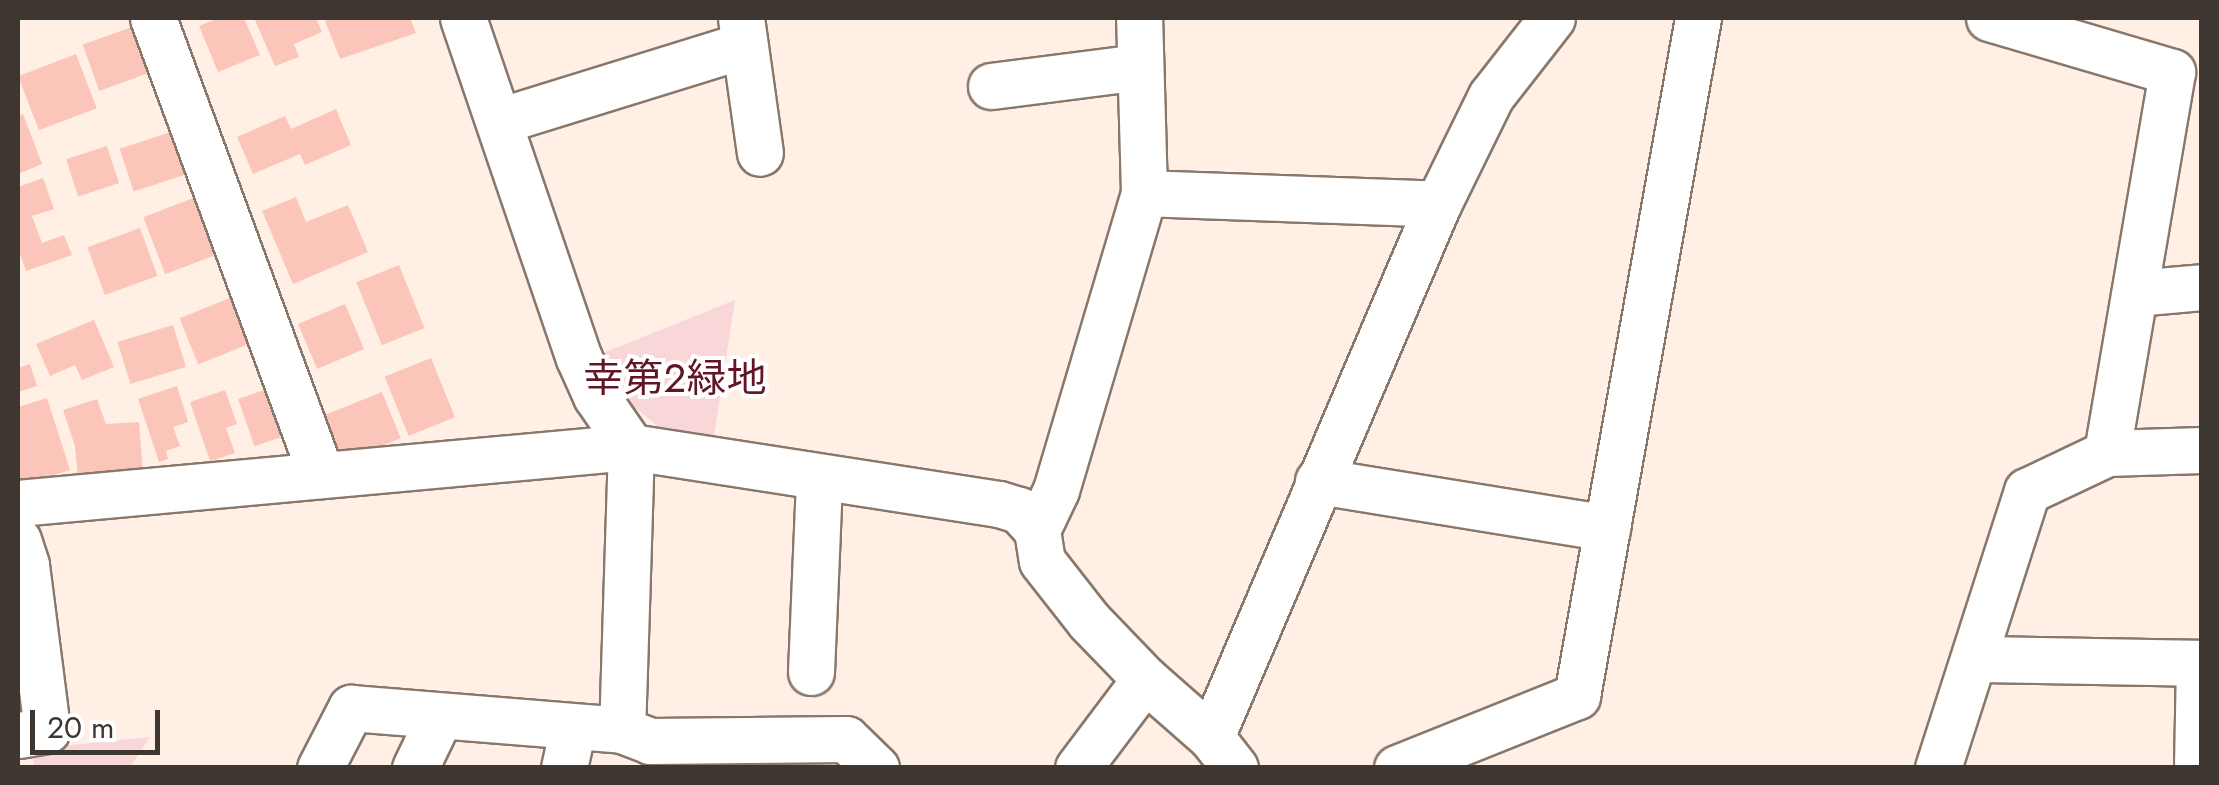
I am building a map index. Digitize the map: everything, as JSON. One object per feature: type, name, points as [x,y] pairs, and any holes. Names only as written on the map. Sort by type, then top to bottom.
[{"type":"street","points":[[154,18],[321,474]]},
{"type":"street","points":[[464,18],[579,358],[596,396],[631,447],[622,730]]},
{"type":"street","points":[[1037,530],[1056,490],[1144,194],[1139,18]]},
{"type":"street","points":[[18,503],[631,447],[999,504],[1019,510],[1037,530],[1042,561],[1088,622],[1223,752],[1318,481],[1438,204],[1491,96],[1552,18]]},
{"type":"street","points":[[1397,768],[1578,696],[1698,18]]},
{"type":"street","points":[[1989,18],[2127,37],[2187,78],[2135,293],[2107,454]]},
{"type":"street","points":[[498,121],[743,31],[760,153]]},
{"type":"street","points":[[991,86],[1140,67]]},
{"type":"street","points":[[1144,194],[1438,204]]},
{"type":"street","points":[[2135,293],[2202,287]]},
{"type":"street","points":[[1938,768],[2028,491],[2107,454],[2202,450]]},
{"type":"street","points":[[811,672],[819,479]]},
{"type":"street","points":[[1318,481],[1607,528]]},
{"type":"street","points":[[18,540],[26,564],[47,730],[18,735]]},
{"type":"street","points":[[1976,659],[2198,663],[2197,768]]},
{"type":"street","points":[[1078,768],[1145,680]]},
{"type":"street","points":[[320,768],[351,708],[440,716],[568,747],[622,730],[650,741],[846,739],[876,768]]},
{"type":"street","points":[[415,768],[440,716]]},
{"type":"green space","name":"幸第2緑地","points":[[735,300],[714,436],[659,427],[628,402],[603,353]]},
{"type":"green space","points":[[150,737],[130,767],[34,767],[32,749]]},
{"type":"building","points":[[219,18],[244,18],[260,55],[218,72],[199,26]]},
{"type":"building","points":[[254,18],[316,18],[322,32],[294,44],[299,57],[275,66]]},
{"type":"building","points":[[324,18],[410,18],[416,33],[340,59]]},
{"type":"building","points":[[140,24],[157,70],[99,91],[83,45]]},
{"type":"building","points":[[76,54],[97,108],[39,130],[18,76]]},
{"type":"building","points":[[336,109],[351,145],[305,165],[300,154],[253,174],[237,137],[285,116],[291,129]]},
{"type":"building","points":[[23,114],[42,164],[18,174],[18,116]]},
{"type":"building","points":[[171,132],[185,175],[134,191],[120,149]]},
{"type":"building","points":[[107,146],[119,183],[78,196],[66,159]]},
{"type":"building","points":[[43,178],[54,209],[32,216],[42,243],[64,235],[72,255],[26,271],[18,248],[18,187]]},
{"type":"building","points":[[204,194],[226,251],[165,274],[143,217]]},
{"type":"building","points":[[296,197],[306,222],[348,205],[368,252],[293,284],[262,211]]},
{"type":"building","points":[[140,228],[157,276],[105,295],[87,247]]},
{"type":"building","points":[[399,265],[424,328],[382,345],[356,282]]},
{"type":"building","points":[[237,295],[256,341],[198,365],[180,318]]},
{"type":"building","points":[[345,304],[364,349],[317,369],[298,324]]},
{"type":"building","points":[[94,320],[114,367],[82,380],[75,365],[50,376],[36,344]]},
{"type":"building","points":[[173,325],[186,367],[130,384],[118,342]]},
{"type":"building","points":[[431,358],[455,417],[409,436],[385,377]]},
{"type":"building","points":[[30,364],[37,386],[18,392],[18,368]]},
{"type":"building","points":[[177,386],[188,422],[173,427],[180,446],[166,451],[168,459],[159,462],[138,399]]},
{"type":"building","points":[[276,386],[292,433],[254,446],[238,399]]},
{"type":"building","points":[[225,390],[237,424],[226,428],[235,453],[210,461],[190,402]]},
{"type":"building","points":[[382,392],[401,438],[343,462],[325,415]]},
{"type":"building","points":[[47,398],[70,470],[18,486],[18,407]]},
{"type":"building","points":[[97,399],[106,424],[139,422],[143,474],[78,479],[75,446],[63,410]]}]
